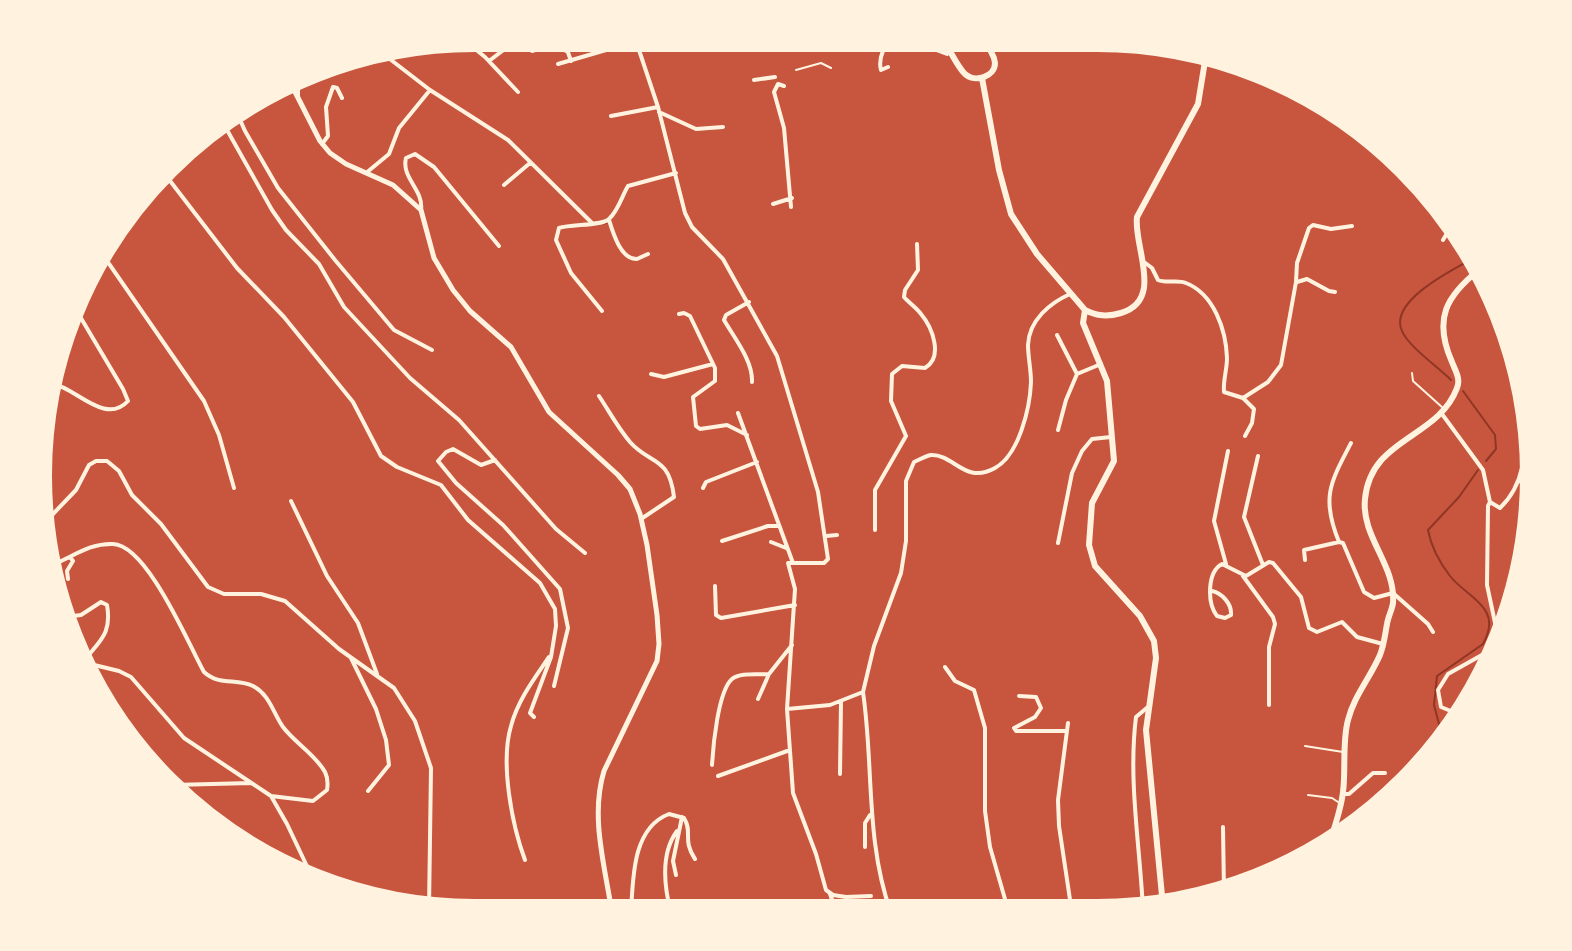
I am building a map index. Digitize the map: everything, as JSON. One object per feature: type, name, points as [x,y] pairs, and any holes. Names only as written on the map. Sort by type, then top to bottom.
[{"type":"main road","points":[[949,48],[965,74],[982,78]]},
{"type":"main road","points":[[982,78],[994,69],[995,63],[989,48]]},
{"type":"main road","points":[[982,78],[999,170],[1011,214],[1021,232],[1084,310],[1094,315],[1109,316],[1125,312],[1137,302],[1144,290],[1146,274],[1136,237],[1137,217],[1198,104],[1205,62]]},
{"type":"main road","points":[[1333,832],[1343,794],[1347,723],[1354,701],[1384,645],[1393,604],[1388,567],[1371,532],[1365,499],[1382,458],[1393,447],[1435,421],[1458,386],[1458,378],[1446,348],[1442,329],[1444,312],[1452,296],[1474,275]]},
{"type":"main road","points":[[1084,310],[1083,323],[1107,381],[1114,461],[1092,503],[1089,545],[1095,566],[1151,632],[1156,658],[1146,737],[1162,898]]},
{"type":"street","points":[[474,48],[518,92]]},
{"type":"street","points":[[489,61],[506,48]]},
{"type":"street","points":[[563,48],[566,51]]},
{"type":"street","points":[[565,48],[571,61]]},
{"type":"street","points":[[558,64],[609,48]]},
{"type":"street","points":[[639,48],[676,173],[685,213],[692,227],[723,259],[749,302],[777,356],[818,492],[826,536],[827,562],[788,563],[795,589],[795,605],[787,709],[792,793],[833,903]]},
{"type":"street","points":[[885,48],[880,63],[883,71],[888,67]]},
{"type":"street","points":[[927,48],[946,54],[951,51]]},
{"type":"street","points":[[387,57],[430,90],[503,136],[592,223]]},
{"type":"street","points":[[754,80],[775,77]]},
{"type":"street","points":[[784,86],[778,84],[774,92],[784,128],[785,161],[792,198],[790,207]]},
{"type":"street","points":[[298,87],[298,98]]},
{"type":"street","points":[[322,144],[328,136],[326,107],[333,87],[337,88],[342,98]]},
{"type":"street","points":[[293,89],[322,144],[339,160],[393,185],[421,210]]},
{"type":"street","points":[[365,173],[388,154],[399,128],[430,90]]},
{"type":"street","points":[[611,116],[658,109],[696,129],[723,127]]},
{"type":"street","points":[[240,119],[278,188],[335,260],[394,330],[432,350]]},
{"type":"street","points":[[226,128],[270,208],[286,230],[319,264],[344,307],[410,378],[451,411],[556,528],[585,553]]},
{"type":"street","points":[[499,246],[434,167],[415,154],[406,158],[405,164],[409,178],[421,196],[421,210],[434,258],[453,290],[470,311],[510,347],[549,412],[624,482],[637,503],[657,615],[659,644],[653,671],[604,771],[599,788],[598,818],[611,903]]},
{"type":"street","points":[[504,185],[530,163]]},
{"type":"street","points":[[602,311],[571,273],[556,240],[559,228],[598,224],[609,220],[628,186],[676,173]]},
{"type":"street","points":[[168,178],[237,268],[284,317],[353,402],[381,456],[397,467],[441,485],[468,519],[540,583],[555,609],[556,626],[552,654],[530,713],[534,717]]},
{"type":"street","points":[[772,204],[789,201],[792,198]]},
{"type":"street","points":[[609,220],[627,256],[637,259],[648,254]]},
{"type":"street","points":[[1243,398],[1268,382],[1281,365],[1296,282],[1297,263],[1309,228],[1313,225],[1331,229],[1352,226]]},
{"type":"street","points":[[1443,240],[1448,232]]},
{"type":"street","points":[[875,530],[875,490],[906,436],[891,401],[892,374],[898,367],[924,368],[934,360],[935,354],[929,326],[904,297],[905,290],[918,270],[917,244]]},
{"type":"street","points":[[106,260],[204,401],[219,435],[234,488]]},
{"type":"street","points":[[1143,261],[1152,268],[1158,280],[1187,283],[1204,294],[1216,312],[1225,347],[1224,392],[1243,398],[1250,403],[1254,414],[1245,436]]},
{"type":"street","points":[[1296,282],[1307,279],[1335,292]]},
{"type":"street","points":[[888,903],[878,869],[871,815],[870,745],[863,693],[874,646],[901,573],[906,541],[906,480],[914,462],[929,455],[940,457],[965,472],[985,472],[1008,457],[1017,439],[1030,394],[1028,343],[1033,325],[1042,312],[1070,294]]},
{"type":"street","points":[[749,302],[726,315],[724,320],[749,364],[753,374],[752,382]]},
{"type":"street","points":[[679,314],[684,312],[690,316],[713,364],[715,381],[693,397],[696,426],[700,429],[727,424],[747,435]]},
{"type":"street","points":[[58,385],[64,387],[79,399],[106,408],[118,408],[128,402],[123,388],[80,316]]},
{"type":"street","points":[[1057,335],[1077,374],[1058,430]]},
{"type":"street","points":[[651,374],[664,377],[713,364]]},
{"type":"street","points":[[1077,374],[1101,364]]},
{"type":"street","points":[[599,396],[630,441],[659,461],[673,487],[674,497],[641,519]]},
{"type":"street","points":[[1443,412],[1483,470],[1490,502],[1488,506],[1486,585],[1496,627]]},
{"type":"street","points":[[738,413],[793,563]]},
{"type":"street","points":[[1058,543],[1075,463],[1092,439],[1112,437]]},
{"type":"street","points":[[1352,444],[1333,476],[1328,498],[1329,511],[1339,542],[1342,543],[1364,592],[1374,598],[1393,593],[1428,624],[1432,632]]},
{"type":"street","points":[[495,460],[481,465],[453,449],[446,452],[438,461],[456,483],[503,525],[560,589],[568,628],[554,686]]},
{"type":"street","points":[[1228,451],[1214,521],[1227,564],[1243,575],[1274,617],[1275,624],[1269,646],[1269,705]]},
{"type":"street","points":[[1258,456],[1244,517],[1263,565]]},
{"type":"street","points":[[1490,502],[1500,508],[1519,478],[1523,460]]},
{"type":"street","points":[[51,518],[76,490],[89,465],[96,461],[106,461],[118,471],[132,495],[161,524],[208,586],[224,594],[261,594],[285,601],[351,657],[394,688],[408,708],[431,767],[429,900]]},
{"type":"street","points":[[703,488],[706,482],[757,462]]},
{"type":"street","points":[[1519,478],[1524,485]]},
{"type":"street","points":[[291,501],[327,576],[358,623],[378,675]]},
{"type":"street","points":[[722,541],[768,526],[778,526]]},
{"type":"street","points":[[826,536],[837,535]]},
{"type":"street","points":[[771,542],[786,548]]},
{"type":"street","points":[[1305,560],[1304,550],[1339,542]]},
{"type":"street","points":[[57,563],[103,544],[120,545],[129,549],[157,582],[204,672],[216,680],[253,687],[268,699],[284,728],[320,765],[328,784],[325,794],[313,801],[271,796]]},
{"type":"street","points":[[68,579],[67,571],[74,561],[70,556]]},
{"type":"street","points":[[1243,575],[1251,574],[1263,565],[1273,563],[1296,588],[1309,627],[1313,630],[1317,632],[1342,622],[1357,637],[1384,645]]},
{"type":"street","points":[[1212,591],[1219,594],[1229,605],[1231,610],[1229,616],[1221,618],[1214,613],[1212,591],[1214,570],[1222,564],[1227,564]]},
{"type":"street","points":[[715,586],[716,615],[721,618],[795,605]]},
{"type":"street","points":[[73,616],[81,615],[101,602],[107,605],[105,634],[100,645],[89,658]]},
{"type":"street","points":[[758,699],[768,674],[792,644]]},
{"type":"street","points":[[1453,712],[1441,707],[1438,690],[1448,674],[1485,653]]},
{"type":"street","points":[[525,860],[519,843],[510,789],[510,730],[528,687],[552,654]]},
{"type":"street","points":[[351,657],[376,709],[390,765],[368,791]]},
{"type":"street","points":[[91,664],[132,677],[184,738],[271,796],[308,868]]},
{"type":"street","points":[[945,667],[955,681],[974,690],[982,714],[985,731],[985,814],[990,848],[1006,903]]},
{"type":"street","points":[[712,765],[715,729],[728,685],[738,676],[768,674]]},
{"type":"street","points":[[787,709],[830,705],[863,693]]},
{"type":"street","points":[[1019,696],[1036,697],[1041,708],[1035,717],[1014,728],[1016,731],[1066,731]]},
{"type":"street","points":[[840,774],[841,702]]},
{"type":"street","points":[[1142,900],[1134,789],[1134,743],[1136,717],[1149,706]]},
{"type":"street","points":[[1068,723],[1061,768],[1059,817],[1071,903]]},
{"type":"street","points":[[718,776],[790,750]]},
{"type":"street","points":[[1343,794],[1349,794],[1373,773],[1385,773]]},
{"type":"street","points":[[181,785],[252,783]]},
{"type":"street","points":[[632,903],[639,845],[645,833],[663,816],[674,813],[682,816],[688,824],[688,850],[694,859]]},
{"type":"street","points":[[865,847],[865,823],[871,815]]},
{"type":"street","points":[[676,874],[673,861],[682,816]]},
{"type":"street","points":[[1223,827],[1224,883]]},
{"type":"street","points":[[669,903],[665,863],[668,846],[678,831]]},
{"type":"street","points":[[830,894],[846,897],[871,896]]},
{"type":"lane","points":[[796,70],[821,63],[831,68]]},
{"type":"lane","points":[[1412,373],[1413,381],[1443,412]]},
{"type":"lane","points":[[1305,746],[1346,753]]},
{"type":"lane","points":[[1308,795],[1332,798],[1341,804]]},
{"type":"waterway","points":[[594,225],[606,223]]},
{"type":"waterway","points":[[1451,380],[1410,343],[1402,331],[1400,320],[1405,308],[1425,287],[1467,262]]},
{"type":"waterway","points":[[1463,391],[1495,435],[1496,449],[1486,461]]},
{"type":"waterway","points":[[1440,730],[1434,705],[1437,676],[1483,644],[1489,621],[1481,604],[1457,584],[1446,571],[1439,560],[1428,530],[1459,497],[1478,470]]}]
